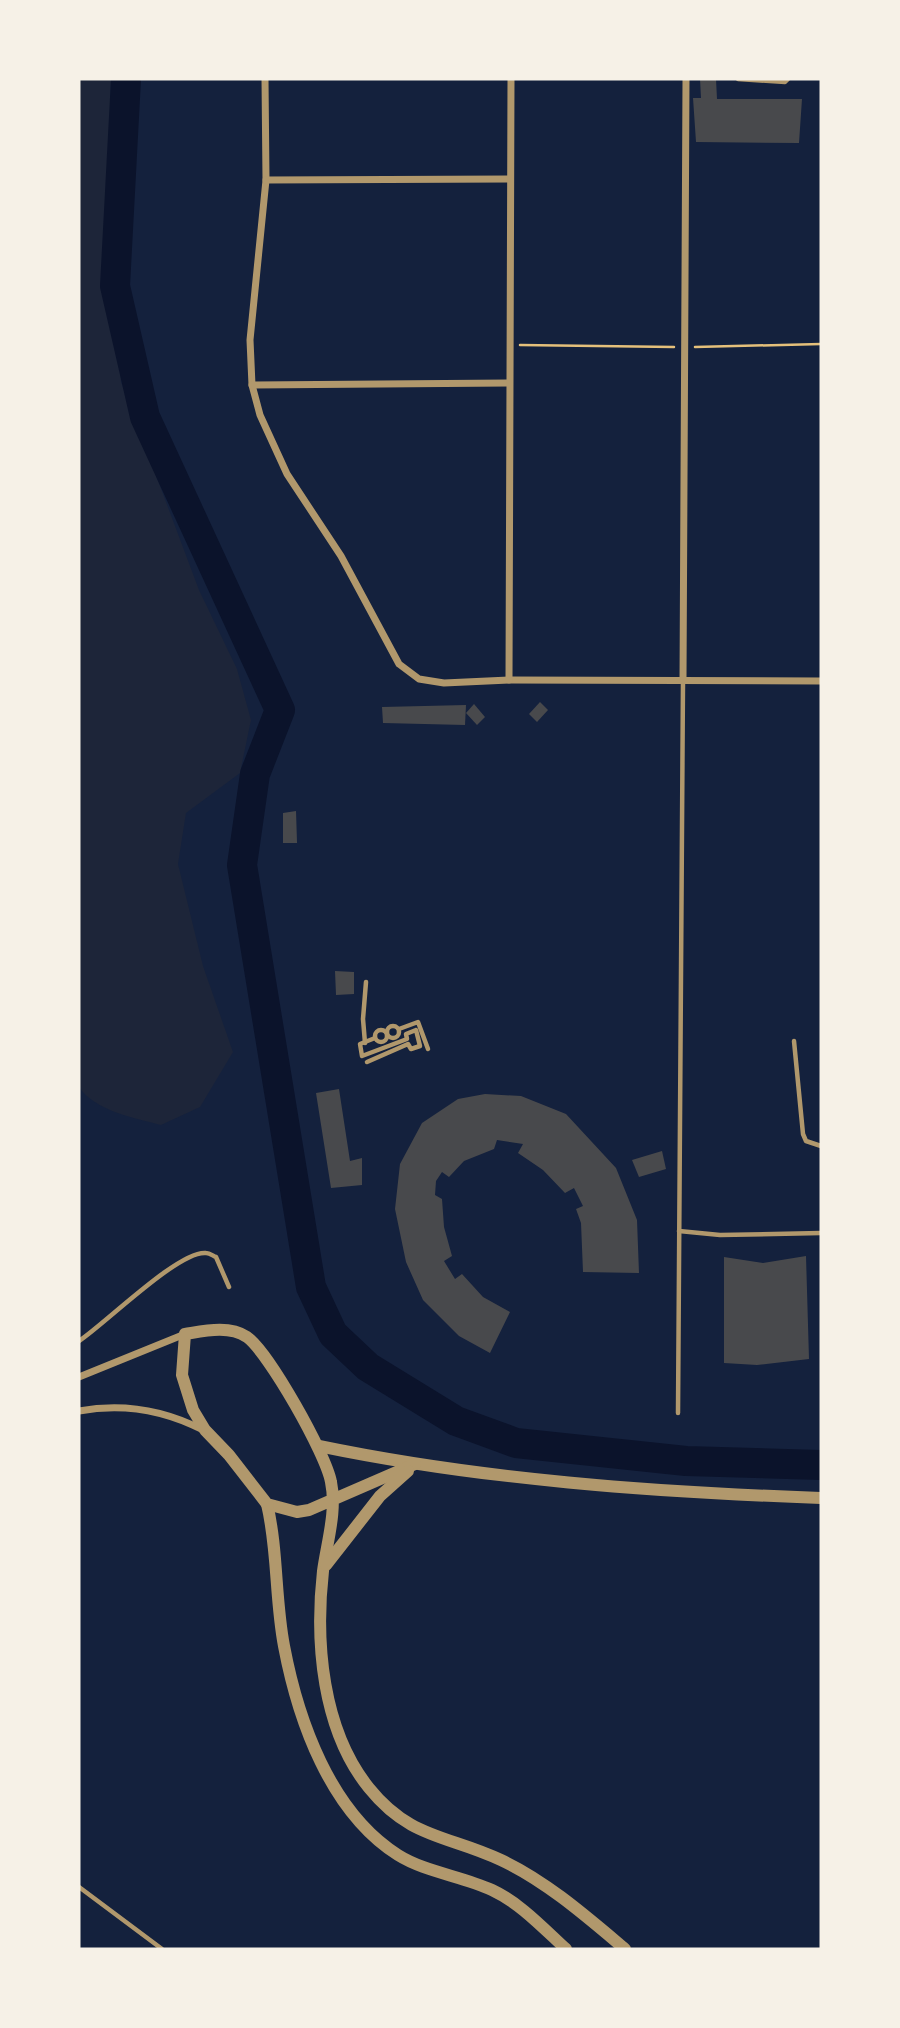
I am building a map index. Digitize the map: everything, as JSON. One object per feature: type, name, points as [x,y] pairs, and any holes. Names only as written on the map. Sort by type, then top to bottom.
[{"type":"street","points":[[265,79],[266,180],[250,340],[252,385],[260,415],[282,463],[341,556],[399,664],[408,673],[431,682],[821,681]]},
{"type":"street","points":[[509,680],[511,79]]},
{"type":"street","points":[[683,681],[686,79]]},
{"type":"street","points":[[266,180],[509,179]]},
{"type":"street","points":[[252,385],[508,383]]},
{"type":"street","points":[[79,1377],[185,1334],[219,1330],[246,1336],[264,1357],[318,1446],[331,1482],[332,1498],[319,1650],[326,1689],[351,1759],[368,1787],[414,1829],[478,1850],[523,1872],[625,1949]]},
{"type":"street","points":[[185,1334],[185,1390],[205,1430],[267,1504],[284,1645],[295,1690],[327,1776],[374,1837],[398,1855],[492,1890],[512,1901],[566,1949]]},
{"type":"street","points":[[79,1411],[143,1410],[168,1414],[205,1430]]},
{"type":"street","points":[[318,1446],[413,1466],[680,1493],[821,1498]]},
{"type":"street","points":[[267,1504],[298,1512],[309,1510],[413,1466]]},
{"type":"street","points":[[324,1568],[380,1496],[413,1466]]},
{"type":"lane","points":[[738,79],[785,82],[788,79]]},
{"type":"lane","points":[[678,1413],[683,681]]},
{"type":"lane","points":[[365,1042],[366,982]]},
{"type":"lane","points":[[367,1062],[408,1044],[411,1049],[420,1046],[416,1030],[406,1034],[407,1039],[362,1056],[360,1044],[375,1038],[384,1041],[386,1034],[396,1037],[399,1029],[418,1022],[428,1049]]},
{"type":"lane","points":[[794,1041],[803,1134],[806,1142],[821,1146]]},
{"type":"lane","points":[[679,1231],[720,1235],[821,1233]]},
{"type":"lane","points":[[79,1341],[103,1325],[169,1268],[188,1257],[206,1253],[216,1257],[229,1287]]},
{"type":"lane","points":[[79,1887],[162,1949]]},
{"type":"path","points":[[509,345],[686,347],[821,344]]},
{"type":"shaded area","points":[[79,79],[111,79],[109,153],[121,382],[199,590],[237,669],[251,720],[240,773],[186,813],[178,864],[203,966],[233,1052],[200,1107],[161,1125],[105,1108],[79,1087]]},
{"type":"building","points":[[700,79],[716,79],[717,99],[802,99],[799,143],[696,142],[693,98],[701,98]]},
{"type":"building","points":[[540,702],[548,710],[537,722],[529,714]]},
{"type":"building","points":[[474,704],[485,717],[477,725],[466,713]]},
{"type":"building","points":[[466,705],[465,725],[383,723],[382,707]]},
{"type":"building","points":[[296,811],[297,843],[283,843],[283,813]]},
{"type":"building","points":[[335,971],[354,972],[354,994],[336,995]]},
{"type":"building","points":[[339,1089],[350,1161],[362,1158],[362,1185],[331,1188],[316,1093]]},
{"type":"building","points":[[485,1094],[521,1096],[566,1114],[616,1168],[637,1220],[639,1273],[583,1272],[581,1223],[576,1209],[583,1206],[574,1188],[565,1193],[543,1170],[518,1153],[523,1144],[497,1140],[494,1149],[464,1161],[449,1177],[442,1172],[436,1181],[435,1195],[442,1199],[444,1227],[452,1256],[444,1261],[455,1279],[462,1274],[483,1297],[510,1312],[490,1353],[459,1336],[423,1300],[406,1262],[395,1209],[400,1164],[422,1123],[458,1099]]},
{"type":"building","points":[[662,1151],[666,1169],[639,1177],[632,1160]]},
{"type":"building","points":[[806,1256],[809,1359],[757,1365],[724,1363],[724,1257],[763,1263]]},
{"type":"waterway","points":[[126,79],[115,286],[145,417],[280,710],[255,774],[242,865],[311,1287],[333,1334],[368,1367],[456,1421],[516,1443],[686,1461],[821,1465]]}]
